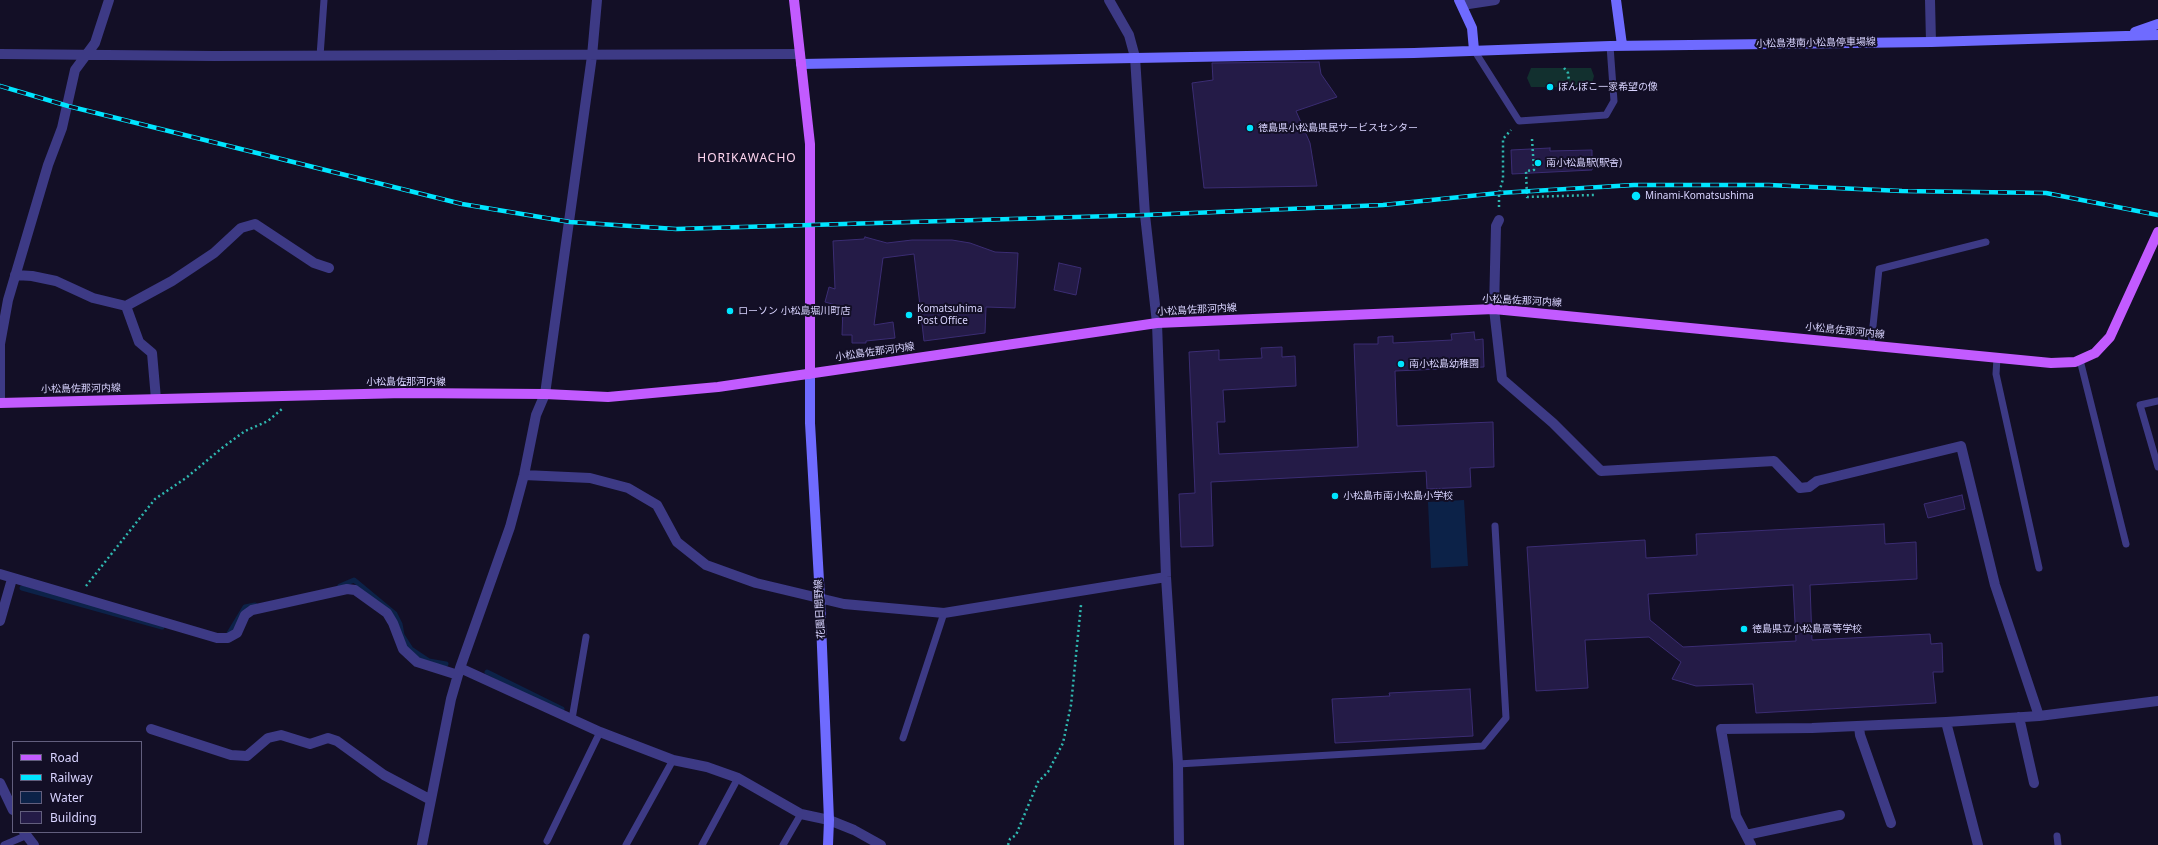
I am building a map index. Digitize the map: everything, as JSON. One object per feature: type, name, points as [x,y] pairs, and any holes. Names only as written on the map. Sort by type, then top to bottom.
[{"type":"main road","points":[[794,0],[810,144],[810,374]]},
{"type":"main road","points":[[1616,0],[1622,45]]},
{"type":"main road","points":[[1461,2],[1472,28],[1474,50]]},
{"type":"main road","points":[[2126,36],[2158,24]]},
{"type":"main road","name":"小松島港南小松島停車場線","points":[[801,64],[1414,53],[1622,45],[1931,42],[2158,35]]},
{"type":"main road","name":"小松島佐那河内線","points":[[0,403],[404,393],[545,394],[608,398],[718,387],[1157,323],[1494,309],[1871,345],[2051,364],[2080,360],[2095,353],[2110,337],[2158,234]]},
{"type":"main road","name":"花園日開野線","points":[[810,374],[810,423],[820,598],[829,820],[828,845]]},
{"type":"street","points":[[0,403],[0,344],[8,300],[48,165],[62,128],[75,70],[95,43],[109,0]]},
{"type":"street","points":[[422,845],[451,698],[459,671],[510,527],[524,475],[536,415],[545,394],[592,56],[597,0]]},
{"type":"street","points":[[1109,0],[1129,35],[1135,57],[1145,215],[1157,323],[1166,577],[1178,764],[1179,845]]},
{"type":"street","points":[[1461,2],[1495,0]]},
{"type":"street","points":[[1930,0],[1931,42]]},
{"type":"street","points":[[0,54],[320,56],[800,54]]},
{"type":"street","points":[[1499,220],[1496,226],[1494,309],[1502,379],[1553,423],[1600,471],[1774,461],[1800,488],[1809,487],[1817,481],[1962,446],[1995,585],[2038,716]]},
{"type":"street","points":[[15,275],[32,276],[56,281],[92,298],[126,306],[172,281],[214,253],[241,228],[255,224],[314,263],[329,268]]},
{"type":"street","points":[[0,308],[8,300]]},
{"type":"street","points":[[126,306],[139,342],[152,353],[156,399]]},
{"type":"street","points":[[524,475],[590,478],[628,488],[657,505],[677,542],[706,565],[756,583],[844,604],[944,613],[1166,577]]},
{"type":"street","points":[[0,574],[12,579],[78,596],[217,638],[228,638],[237,633],[244,615],[252,610],[347,589],[355,590],[387,614],[393,623],[403,649],[417,662],[459,671],[600,732],[673,760],[707,767],[738,778],[801,814],[829,820],[854,830],[881,845]]},
{"type":"street","points":[[0,621],[12,579]]},
{"type":"street","points":[[1751,845],[1736,816],[1721,729],[1859,726],[1946,722],[2038,716],[2158,701]]},
{"type":"street","points":[[2019,717],[2034,783]]},
{"type":"street","points":[[1946,722],[1978,845]]},
{"type":"street","points":[[1859,726],[1860,735],[1891,823]]},
{"type":"street","points":[[151,729],[231,754],[247,756],[268,738],[281,735],[310,744],[328,738],[337,741],[384,775],[431,800]]},
{"type":"street","points":[[0,783],[12,808]]},
{"type":"street","points":[[1746,835],[1840,815]]},
{"type":"street","points":[[25,834],[34,845]]},
{"type":"lane","points":[[320,56],[324,0]]},
{"type":"lane","points":[[1474,50],[1519,121],[1606,116],[1614,102],[1610,46]]},
{"type":"lane","points":[[1871,345],[1879,269],[1986,242]]},
{"type":"lane","points":[[1997,358],[1996,374],[2039,568]]},
{"type":"lane","points":[[2080,360],[2126,544]]},
{"type":"lane","points":[[2158,400],[2140,405],[2158,467]]},
{"type":"lane","points":[[1178,764],[1483,746],[1506,718],[1495,526]]},
{"type":"lane","points":[[903,738],[944,613]]},
{"type":"lane","points":[[572,719],[586,637]]},
{"type":"lane","points":[[547,841],[600,732]]},
{"type":"lane","points":[[626,845],[673,760]]},
{"type":"lane","points":[[702,845],[738,778]]},
{"type":"lane","points":[[783,845],[801,814]]},
{"type":"lane","points":[[4,845],[25,834]]},
{"type":"lane","points":[[2057,836],[2058,845]]},
{"type":"path","points":[[1564,68],[1568,74],[1569,81],[1566,87]]},
{"type":"path","points":[[1499,220],[1500,193],[1503,179],[1503,139],[1519,121]]},
{"type":"path","points":[[1532,139],[1534,170],[1526,171],[1527,197],[1594,195]]},
{"type":"path","points":[[78,596],[155,499],[186,478],[245,431],[268,421],[280,412],[288,396]]},
{"type":"path","points":[[1008,845],[1010,839],[1016,835],[1038,782],[1048,772],[1063,743],[1071,705],[1083,590]]},
{"type":"green space","points":[[1531,68],[1591,68],[1594,76],[1591,87],[1531,87],[1527,78]]},
{"type":"water","points":[[1464,500],[1468,566],[1431,568],[1428,502]]},
{"type":"building","name":"徳島県小松島県民サービスセンター","points":[[1319,62],[1321,74],[1337,97],[1296,111],[1310,143],[1317,186],[1204,188],[1192,83],[1213,80],[1212,63]]},
{"type":"building","name":"南小松島駅(駅舎)","points":[[1550,148],[1550,151],[1592,150],[1592,170],[1512,174],[1511,150]]},
{"type":"building","points":[[865,237],[887,243],[912,240],[952,240],[970,243],[995,252],[1018,253],[1015,308],[986,307],[985,333],[924,341],[914,254],[883,258],[874,325],[893,322],[895,338],[866,341],[866,343],[852,343],[852,335],[842,335],[843,307],[825,302],[829,287],[835,289],[833,241],[864,239]]},
{"type":"building","points":[[1059,263],[1081,268],[1076,295],[1054,290]]},
{"type":"building","points":[[1474,332],[1475,340],[1483,339],[1484,367],[1395,371],[1397,426],[1493,422],[1494,467],[1470,468],[1471,487],[1427,489],[1426,471],[1211,482],[1213,546],[1181,547],[1179,494],[1195,493],[1189,352],[1219,350],[1219,360],[1262,358],[1261,348],[1282,347],[1282,357],[1295,356],[1296,386],[1223,390],[1225,422],[1217,422],[1219,454],[1358,447],[1354,344],[1378,344],[1378,337],[1393,336],[1393,343],[1452,340],[1451,334]]},
{"type":"building","points":[[1962,495],[1965,509],[1928,518],[1924,504]]},
{"type":"building","points":[[1884,524],[1885,544],[1916,542],[1917,579],[1810,585],[1812,640],[1930,634],[1931,644],[1942,643],[1943,672],[1933,672],[1936,703],[1756,713],[1753,684],[1696,686],[1672,679],[1681,662],[1649,637],[1585,640],[1588,688],[1536,691],[1527,547],[1645,540],[1646,558],[1697,555],[1696,534]],"holes":[[[1793,585],[1796,641],[1683,647],[1650,620],[1648,594]]]},
{"type":"building","points":[[1470,689],[1473,736],[1335,743],[1332,699],[1390,696],[1389,693]]},
{"type":"waterway","points":[[340,586],[354,580],[395,614],[400,624],[402,635],[411,649],[429,661],[446,664]]},
{"type":"waterway","points":[[22,588],[162,627]]},
{"type":"waterway","points":[[228,635],[245,607],[255,605]]},
{"type":"waterway","points":[[487,672],[562,709]]},
{"type":"railway","points":[[0,86],[68,106],[462,204],[570,222],[676,229],[1145,215],[1383,205],[1499,193],[1634,185],[1769,185],[1902,191],[2046,193],[2158,215]]},
{"type":"place","name":"ぽんぽこ一家希望の像","points":[[1550,87]]},
{"type":"place","name":"徳島県小松島県民サービスセンター","points":[[1250,128]]},
{"type":"place","name":"南小松島駅(駅舎)","points":[[1538,163]]},
{"type":"place","name":"Minami-Komatsushima","points":[[1636,196]]},
{"type":"place","name":"ローソン 小松島堀川町店","points":[[730,311]]},
{"type":"place","name":"Komatsuhima Post Office","points":[[909,315]]},
{"type":"place","name":"南小松島幼稚園","points":[[1401,364]]},
{"type":"place","name":"小松島市南小松島小学校","points":[[1335,496]]},
{"type":"place","name":"徳島県立小松島高等学校","points":[[1744,629]]},
{"type":"district","name":"HORIKAWACHO","points":[[747,159]]}]
